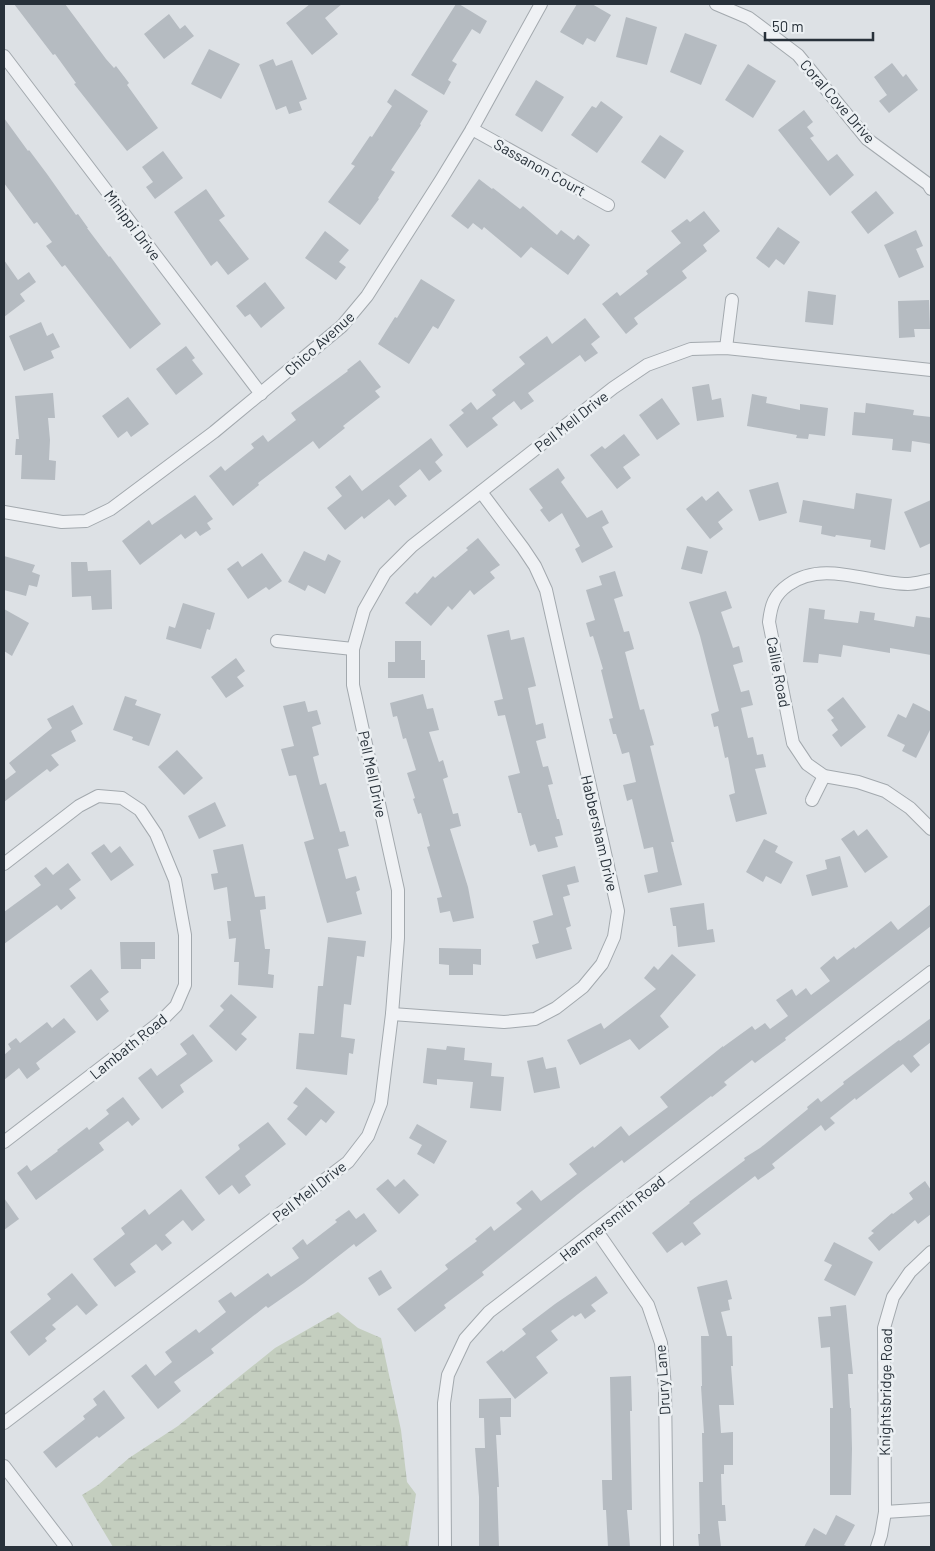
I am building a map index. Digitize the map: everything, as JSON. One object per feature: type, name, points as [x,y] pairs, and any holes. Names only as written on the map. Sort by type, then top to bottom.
[{"type":"street","name":"Chico Avenue","points":[[4,512],[62,522],[86,521],[111,509],[214,432],[342,326],[367,296],[472,129],[541,4]]},
{"type":"street","name":"Coral Cove Drive","points":[[716,4],[749,18],[798,55],[867,138],[928,184],[931,189]]},
{"type":"street","name":"Minippi Drive","points":[[4,56],[261,394]]},
{"type":"street","name":"Sassanon Court","points":[[472,129],[608,205]]},
{"type":"street","points":[[726,348],[732,300]]},
{"type":"street","name":"Pell Mell Drive","points":[[4,1423],[348,1162],[368,1136],[381,1103],[392,1014],[398,938],[398,890],[353,685],[353,649],[364,610],[385,573],[412,546],[613,388],[647,364],[691,349],[726,348],[931,370]]},
{"type":"street","name":"Habbersham Drive","points":[[392,1014],[504,1022],[535,1019],[556,1008],[583,987],[602,964],[614,936],[618,911],[546,590],[535,566],[481,492]]},
{"type":"street","name":"Callie Road","points":[[931,580],[909,584],[820,572],[797,578],[780,591],[771,606],[769,622],[794,743],[807,764],[824,776],[858,782],[885,791],[910,808],[931,829]]},
{"type":"street","points":[[277,641],[353,649]]},
{"type":"street","points":[[812,800],[824,776]]},
{"type":"street","name":"Lambath Road","points":[[4,864],[79,806],[98,796],[122,798],[140,810],[156,834],[175,880],[185,935],[185,985],[176,1006],[160,1023],[4,1142]]},
{"type":"street","name":"Hammersmith Road","points":[[444,1547],[444,1403],[448,1375],[465,1339],[490,1312],[931,972]]},
{"type":"street","name":"Drury Lane","points":[[596,1230],[648,1305],[661,1343],[665,1387],[667,1547]]},
{"type":"street","name":"Knightsbridge Road","points":[[877,1547],[882,1535],[885,1512],[884,1328],[893,1297],[910,1272],[931,1252]]},
{"type":"street","points":[[4,1466],[66,1547]]},
{"type":"street","points":[[885,1512],[931,1509]]},
{"type":"green space","points":[[338,1312],[358,1328],[381,1338],[401,1430],[407,1482],[416,1494],[408,1547],[113,1547],[82,1495],[98,1485],[129,1458],[178,1426],[275,1348]]},
{"type":"building","points":[[14,4],[65,4],[106,59],[114,68],[116,66],[129,83],[127,85],[158,128],[127,151],[74,84],[76,83],[55,54],[53,55]]},
{"type":"building","points":[[310,4],[342,4],[325,18],[338,34],[312,55],[286,23]]},
{"type":"building","points":[[456,4],[487,21],[480,34],[472,29],[452,61],[457,64],[448,80],[451,82],[444,95],[411,75]]},
{"type":"building","points":[[577,4],[592,4],[611,15],[595,42],[587,38],[583,45],[560,32]]},
{"type":"building","points":[[169,14],[180,29],[185,25],[194,36],[164,59],[144,34]]},
{"type":"building","points":[[626,17],[657,27],[647,65],[616,57]]},
{"type":"building","points":[[685,33],[717,45],[701,85],[670,72]]},
{"type":"building","points":[[209,49],[240,64],[221,99],[191,84]]},
{"type":"building","points":[[273,59],[276,66],[292,60],[307,99],[299,102],[302,110],[289,114],[286,106],[276,110],[259,65]]},
{"type":"building","points":[[892,63],[903,77],[906,74],[918,90],[889,113],[879,101],[887,95],[874,77]]},
{"type":"building","points":[[748,64],[776,81],[753,118],[725,100]]},
{"type":"building","points":[[536,80],[564,97],[542,132],[515,115]]},
{"type":"building","points":[[395,89],[428,111],[421,125],[391,170],[395,172],[379,199],[360,225],[328,202],[355,166],[351,164],[370,136],[372,137],[392,106],[387,102]]},
{"type":"building","points":[[601,101],[623,117],[597,153],[571,135],[592,106],[596,108]]},
{"type":"building","points":[[804,110],[813,122],[807,127],[814,136],[810,138],[828,161],[837,154],[854,175],[830,196],[778,130]]},
{"type":"building","points":[[4,118],[76,215],[78,214],[161,324],[130,349],[65,265],[62,267],[46,246],[52,242],[37,222],[34,224],[4,183]]},
{"type":"building","points":[[660,135],[684,151],[665,179],[641,162]]},
{"type":"building","points":[[163,151],[183,178],[155,199],[146,187],[153,182],[142,167]]},
{"type":"building","points":[[479,179],[520,209],[523,206],[557,235],[561,230],[574,240],[578,235],[590,245],[568,275],[531,247],[521,258],[484,227],[482,230],[473,223],[468,229],[451,216]]},
{"type":"building","points":[[206,189],[225,216],[219,220],[249,259],[228,275],[217,261],[211,266],[174,212]]},
{"type":"building","points":[[876,191],[894,213],[868,234],[851,212]]},
{"type":"building","points":[[704,211],[720,231],[703,245],[707,251],[682,271],[687,278],[634,318],[638,324],[626,334],[602,304],[617,292],[620,296],[648,274],[646,271],[681,243],[671,231],[687,219],[690,222]]},
{"type":"building","points":[[778,227],[800,242],[784,265],[776,259],[769,268],[756,258]]},
{"type":"building","points":[[916,230],[923,246],[916,249],[924,267],[899,278],[884,245]]},
{"type":"building","points":[[325,231],[349,250],[339,262],[346,267],[336,280],[305,258]]},
{"type":"building","points":[[4,260],[18,280],[29,272],[36,282],[20,294],[25,301],[4,317]]},
{"type":"building","points":[[421,279],[455,300],[438,329],[433,326],[409,364],[378,344],[395,317],[397,318]]},
{"type":"building","points":[[265,282],[285,308],[261,328],[250,314],[245,317],[236,306]]},
{"type":"building","points":[[808,291],[836,295],[833,325],[805,322]]},
{"type":"building","points":[[929,300],[930,329],[914,329],[915,337],[899,338],[898,301]]},
{"type":"building","points":[[585,318],[600,337],[591,344],[598,353],[585,362],[580,355],[528,393],[534,401],[521,410],[514,401],[492,418],[498,425],[467,448],[449,425],[464,413],[461,410],[471,402],[477,410],[496,395],[492,390],[525,364],[519,357],[547,336],[552,344]]},
{"type":"building","points":[[41,322],[47,336],[53,333],[60,347],[51,351],[54,358],[24,371],[9,336]]},
{"type":"building","points":[[186,346],[195,358],[192,360],[203,374],[176,395],[156,369]]},
{"type":"building","points":[[360,360],[381,387],[375,391],[380,397],[343,426],[345,428],[319,449],[313,441],[258,483],[259,485],[233,506],[209,476],[221,466],[225,471],[254,448],[251,444],[263,435],[268,442],[296,420],[291,413]]},
{"type":"building","points":[[709,384],[712,400],[721,398],[724,417],[697,421],[692,387]]},
{"type":"building","points":[[53,393],[55,418],[48,418],[49,460],[56,461],[55,480],[21,479],[22,455],[15,455],[16,439],[19,439],[15,396]]},
{"type":"building","points":[[752,394],[767,397],[766,403],[800,410],[800,404],[828,408],[825,436],[809,434],[808,439],[796,438],[797,435],[747,426]]},
{"type":"building","points":[[128,397],[149,424],[131,437],[127,431],[118,438],[102,416]]},
{"type":"building","points":[[662,398],[680,424],[657,440],[639,415]]},
{"type":"building","points":[[866,403],[914,410],[913,415],[931,417],[931,444],[912,441],[911,452],[892,450],[893,439],[852,435],[854,412],[865,413]]},
{"type":"building","points":[[624,434],[640,455],[623,467],[631,478],[617,489],[590,455],[602,446],[605,449]]},
{"type":"building","points":[[431,438],[443,455],[435,462],[442,471],[429,481],[420,469],[399,486],[407,496],[395,506],[389,499],[364,519],[362,516],[345,530],[327,508],[342,496],[335,487],[350,475],[362,491]]},
{"type":"building","points":[[558,468],[565,478],[561,482],[587,518],[602,510],[609,523],[602,527],[613,547],[582,563],[575,549],[580,546],[562,513],[549,522],[540,510],[543,508],[529,489]]},
{"type":"building","points":[[778,482],[787,513],[759,521],[749,490]]},
{"type":"building","points":[[718,491],[733,510],[718,522],[723,529],[710,539],[686,509],[702,496],[706,501]]},
{"type":"building","points":[[856,493],[892,499],[885,550],[870,547],[871,540],[821,534],[822,526],[799,522],[803,500],[854,509]]},
{"type":"building","points":[[195,495],[213,519],[207,523],[211,529],[200,536],[196,531],[185,539],[181,534],[140,565],[122,541],[149,520],[152,525]]},
{"type":"building","points":[[931,500],[931,543],[920,548],[904,512]]},
{"type":"building","points":[[478,538],[500,565],[490,572],[495,578],[474,595],[470,590],[452,610],[448,606],[431,626],[405,603],[415,592],[417,594],[433,576],[435,578],[468,550],[466,548]]},
{"type":"building","points":[[687,546],[708,551],[702,574],[681,569]]},
{"type":"building","points":[[304,551],[325,561],[328,554],[341,561],[325,594],[308,585],[305,591],[288,582]]},
{"type":"building","points":[[262,553],[282,581],[269,590],[266,587],[248,599],[227,569],[238,561],[242,567]]},
{"type":"building","points":[[4,556],[35,565],[32,572],[40,575],[37,587],[29,585],[26,596],[4,590]]},
{"type":"building","points":[[71,562],[87,562],[88,571],[111,570],[112,609],[92,610],[91,596],[72,597]]},
{"type":"building","points":[[615,571],[623,596],[614,599],[624,632],[629,631],[634,649],[625,652],[640,710],[644,709],[654,745],[650,746],[674,842],[671,842],[682,885],[648,893],[644,875],[658,872],[653,847],[644,849],[632,799],[627,801],[623,785],[636,782],[629,752],[622,754],[616,734],[613,734],[609,719],[613,718],[601,670],[603,669],[593,636],[590,637],[586,623],[595,620],[586,590],[602,585],[599,576]]},
{"type":"building","points":[[726,591],[732,608],[721,612],[733,648],[739,646],[743,662],[733,665],[741,692],[749,690],[753,705],[741,708],[748,738],[753,737],[757,755],[763,754],[766,767],[755,769],[767,814],[736,822],[729,795],[735,793],[728,757],[725,758],[718,726],[714,727],[711,714],[719,711],[700,636],[689,602]]},
{"type":"building","points":[[183,603],[215,613],[210,630],[207,629],[201,649],[166,639],[169,626],[175,628]]},
{"type":"building","points":[[809,608],[825,610],[824,619],[858,623],[860,611],[875,613],[874,620],[914,627],[916,616],[931,618],[931,655],[890,648],[890,653],[843,645],[841,657],[819,654],[818,663],[803,662]]},
{"type":"building","points":[[4,609],[29,623],[12,656],[4,651]]},
{"type":"building","points":[[509,630],[511,640],[524,637],[536,686],[528,688],[536,725],[543,723],[546,738],[536,741],[543,767],[548,766],[553,784],[548,785],[563,835],[555,837],[558,847],[538,852],[535,844],[530,846],[521,813],[518,813],[508,776],[520,773],[505,715],[498,716],[494,701],[503,699],[487,635]]},
{"type":"building","points":[[395,641],[421,641],[421,660],[425,660],[425,678],[388,678],[388,662],[395,662]]},
{"type":"building","points":[[236,658],[245,671],[237,677],[244,686],[226,698],[211,677]]},
{"type":"building","points":[[423,694],[427,709],[433,708],[439,730],[429,732],[439,762],[443,760],[448,777],[443,779],[453,814],[458,813],[461,826],[450,829],[468,887],[474,918],[453,922],[450,911],[440,913],[437,898],[442,897],[427,847],[430,846],[421,813],[418,814],[413,799],[415,798],[407,773],[416,770],[406,738],[403,739],[397,716],[393,717],[390,703]]},
{"type":"building","points":[[125,696],[137,700],[135,705],[161,714],[149,746],[132,740],[133,737],[113,730]]},
{"type":"building","points":[[843,697],[866,727],[841,747],[832,735],[838,730],[831,720],[834,718],[827,710]]},
{"type":"building","points":[[305,701],[308,712],[317,710],[321,724],[312,727],[319,755],[313,757],[320,785],[326,783],[340,832],[345,831],[349,846],[338,849],[346,879],[356,876],[360,890],[356,892],[362,914],[327,923],[304,842],[314,839],[296,775],[289,776],[281,749],[294,746],[283,706]]},
{"type":"building","points":[[913,703],[931,712],[931,728],[916,758],[902,751],[905,745],[887,736],[898,714],[906,718]]},
{"type":"building","points":[[73,705],[83,724],[71,731],[76,741],[51,755],[59,765],[50,772],[47,769],[4,802],[4,781],[16,772],[9,763],[52,728],[47,719]]},
{"type":"building","points":[[177,750],[203,778],[184,795],[158,767]]},
{"type":"building","points":[[215,802],[226,826],[199,839],[188,816]]},
{"type":"building","points":[[867,829],[888,857],[865,873],[841,839],[854,830],[858,836]]},
{"type":"building","points":[[764,839],[778,846],[775,852],[793,862],[781,884],[766,876],[763,882],[746,872]]},
{"type":"building","points":[[104,844],[111,853],[120,846],[134,865],[111,881],[91,853]]},
{"type":"building","points":[[243,844],[255,897],[265,896],[266,909],[260,910],[265,949],[270,949],[268,974],[274,975],[273,988],[238,985],[239,962],[234,962],[236,938],[229,939],[227,921],[231,921],[227,887],[214,890],[211,874],[218,873],[213,850]]},
{"type":"building","points":[[840,856],[848,887],[812,896],[806,875],[827,869],[825,860]]},
{"type":"building","points":[[68,863],[81,880],[69,889],[76,898],[61,910],[57,905],[4,944],[4,912],[41,885],[34,876],[46,867],[53,875]]},
{"type":"building","points":[[575,866],[579,882],[567,885],[570,895],[563,897],[571,926],[566,928],[572,949],[536,959],[532,945],[539,943],[533,921],[553,915],[542,875]]},
{"type":"building","points":[[704,903],[707,930],[713,929],[715,942],[678,947],[676,926],[673,926],[670,908]]},
{"type":"building","points":[[931,904],[931,926],[785,1038],[786,1040],[755,1063],[752,1060],[724,1082],[727,1085],[712,1097],[624,1163],[622,1160],[578,1194],[482,1272],[484,1275],[444,1305],[446,1308],[415,1332],[397,1309],[448,1269],[445,1265],[477,1241],[475,1239],[491,1226],[494,1231],[522,1209],[516,1203],[532,1190],[541,1201],[577,1174],[569,1164],[593,1146],[594,1148],[621,1126],[629,1136],[668,1107],[660,1097],[723,1046],[752,1026],[755,1030],[765,1023],[770,1029],[788,1016],[776,1000],[792,989],[796,996],[806,988],[811,995],[830,981],[820,968],[834,956],[837,960],[854,947],[855,949],[891,921],[898,930]]},
{"type":"building","points":[[328,937],[366,941],[364,957],[357,956],[351,1005],[344,1004],[341,1037],[355,1039],[353,1054],[349,1053],[347,1075],[296,1069],[299,1033],[314,1034],[318,986],[323,986]]},
{"type":"building","points":[[120,942],[155,942],[155,959],[141,959],[141,969],[121,969]]},
{"type":"building","points":[[439,948],[481,949],[481,965],[473,964],[473,975],[449,975],[449,965],[439,964]]},
{"type":"building","points":[[672,954],[696,975],[660,1016],[669,1027],[639,1050],[630,1039],[580,1065],[567,1040],[601,1023],[604,1029],[656,989],[644,978],[654,966],[658,970]]},
{"type":"building","points":[[91,969],[109,992],[100,999],[109,1011],[97,1021],[70,986]]},
{"type":"building","points":[[231,994],[257,1017],[241,1034],[247,1039],[236,1051],[209,1026],[224,1010],[220,1006]]},
{"type":"building","points":[[64,1018],[76,1032],[36,1063],[40,1069],[27,1079],[19,1068],[4,1080],[4,1055],[11,1049],[8,1044],[16,1038],[20,1043],[47,1022],[52,1028]]},
{"type":"building","points":[[931,1018],[931,1042],[913,1056],[920,1065],[911,1073],[903,1064],[856,1100],[855,1098],[830,1118],[835,1123],[825,1131],[821,1125],[772,1164],[775,1168],[758,1180],[755,1176],[693,1223],[701,1234],[685,1246],[682,1242],[667,1253],[652,1233],[808,1109],[807,1107],[818,1098],[821,1102],[844,1084],[843,1082]]},
{"type":"building","points":[[193,1034],[213,1061],[180,1085],[184,1092],[162,1109],[138,1078],[151,1068],[157,1076],[187,1054],[180,1044]]},
{"type":"building","points":[[447,1046],[465,1048],[464,1060],[492,1063],[491,1076],[504,1077],[501,1111],[470,1108],[473,1082],[437,1079],[437,1085],[423,1083],[427,1048],[446,1050]]},
{"type":"building","points":[[543,1057],[546,1069],[556,1067],[560,1088],[534,1093],[527,1061]]},
{"type":"building","points":[[306,1087],[335,1112],[326,1123],[321,1119],[306,1136],[287,1119],[298,1106],[293,1103]]},
{"type":"building","points":[[123,1097],[140,1119],[132,1126],[128,1121],[99,1143],[104,1150],[36,1200],[17,1173],[27,1165],[31,1171],[87,1127],[89,1130],[109,1114],[106,1110]]},
{"type":"building","points":[[268,1122],[286,1144],[245,1176],[251,1185],[239,1194],[232,1185],[219,1195],[205,1177],[240,1149],[238,1145]]},
{"type":"building","points":[[417,1124],[447,1141],[434,1164],[417,1154],[422,1145],[409,1138]]},
{"type":"building","points":[[388,1179],[395,1187],[404,1179],[419,1195],[399,1214],[376,1189]]},
{"type":"building","points":[[925,1181],[931,1190],[931,1214],[918,1224],[915,1220],[879,1251],[868,1238],[874,1233],[871,1231],[892,1213],[913,1199],[909,1193]]},
{"type":"building","points":[[181,1189],[205,1220],[192,1231],[183,1220],[165,1235],[172,1243],[162,1251],[156,1244],[130,1264],[136,1272],[115,1287],[93,1259],[125,1234],[121,1228],[145,1209],[149,1215]]},
{"type":"building","points":[[4,1198],[19,1219],[4,1230]]},
{"type":"building","points":[[349,1210],[356,1219],[364,1213],[377,1231],[356,1247],[354,1244],[268,1308],[266,1306],[211,1349],[214,1353],[174,1382],[181,1391],[158,1409],[131,1376],[146,1364],[155,1376],[172,1362],[165,1352],[196,1329],[199,1333],[226,1312],[218,1301],[231,1292],[235,1297],[268,1273],[271,1277],[299,1258],[292,1248],[303,1239],[307,1245],[337,1222],[335,1220]]},
{"type":"building","points":[[834,1242],[873,1262],[855,1296],[824,1280],[832,1265],[824,1261]]},
{"type":"building","points":[[381,1270],[392,1288],[379,1296],[368,1278]]},
{"type":"building","points":[[72,1273],[98,1305],[86,1315],[77,1305],[52,1325],[56,1329],[45,1338],[47,1341],[29,1356],[10,1332],[51,1299],[47,1294]]},
{"type":"building","points":[[596,1276],[608,1293],[591,1305],[596,1311],[585,1319],[581,1313],[575,1317],[573,1315],[551,1331],[558,1340],[536,1357],[548,1373],[515,1399],[486,1362],[502,1350],[503,1352],[526,1334],[522,1329]]},
{"type":"building","points":[[727,1280],[732,1299],[728,1300],[730,1310],[721,1312],[727,1336],[732,1336],[733,1366],[731,1366],[734,1405],[719,1405],[721,1433],[733,1432],[733,1465],[724,1465],[724,1474],[721,1474],[722,1505],[725,1505],[726,1521],[718,1521],[721,1547],[699,1547],[699,1482],[703,1482],[702,1433],[704,1433],[701,1386],[701,1336],[709,1336],[697,1287]]},
{"type":"building","points":[[846,1305],[853,1374],[848,1374],[851,1408],[851,1495],[830,1495],[830,1408],[833,1408],[830,1347],[821,1348],[818,1317],[831,1316],[830,1307]]},
{"type":"building","points":[[631,1376],[632,1510],[627,1510],[630,1547],[608,1547],[606,1510],[603,1510],[602,1480],[612,1480],[610,1377]]},
{"type":"building","points":[[104,1390],[125,1418],[99,1438],[97,1436],[56,1468],[43,1452],[85,1419],[83,1416],[97,1405],[93,1399]]},
{"type":"building","points":[[511,1398],[511,1417],[500,1417],[501,1435],[496,1435],[499,1487],[497,1487],[499,1547],[479,1547],[479,1497],[475,1448],[485,1448],[484,1418],[479,1418],[479,1399]]},
{"type":"building","points":[[836,1515],[855,1525],[844,1545],[849,1547],[804,1547],[814,1528],[826,1535]]}]
